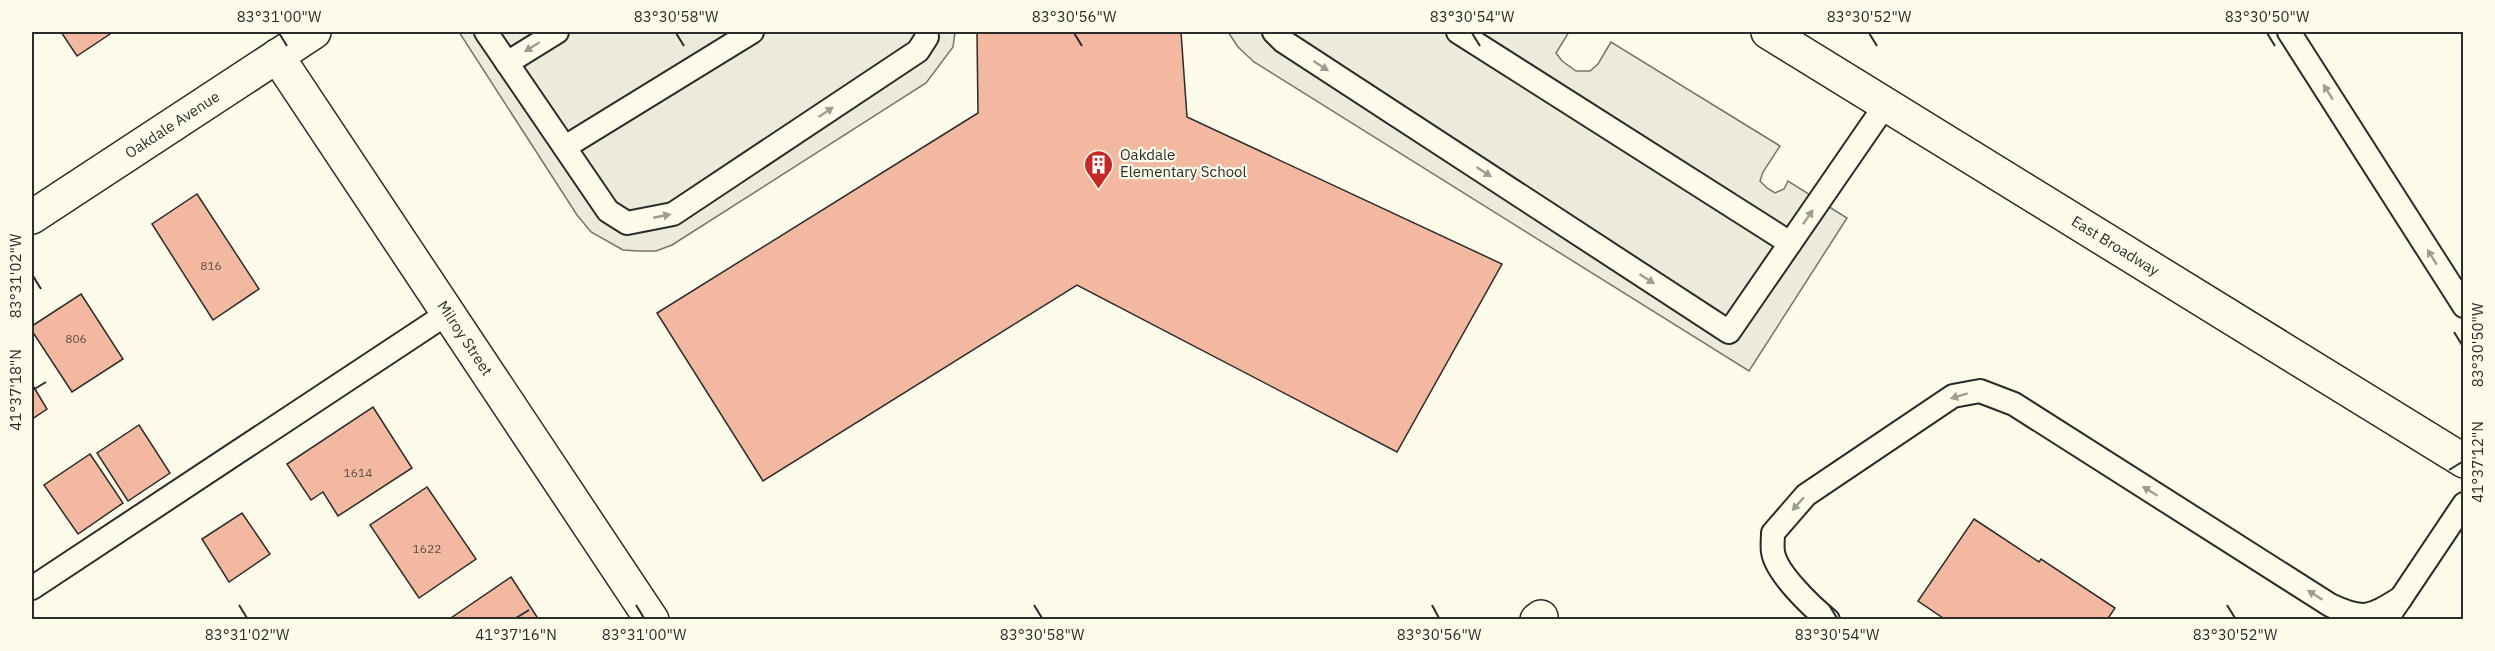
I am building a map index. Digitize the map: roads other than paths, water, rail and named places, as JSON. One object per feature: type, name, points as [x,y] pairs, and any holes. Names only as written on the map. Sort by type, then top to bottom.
[{"type":"street","name":"Oakdale Avenue","points":[[32,217],[314,32]]},
{"type":"street","name":"East Broadway","points":[[1768,32],[2463,460]]},
{"type":"street","name":"Milroy Street","points":[[278,56],[652,620]]},
{"type":"lane","points":[[486,32],[608,211],[627,223],[673,214],[918,51],[927,37],[926,32]]},
{"type":"lane","points":[[507,63],[557,32]]},
{"type":"lane","points":[[565,147],[752,32]]},
{"type":"lane","points":[[1274,32],[1283,41],[1729,332],[1886,104]]},
{"type":"lane","points":[[1458,32],[1790,243]]},
{"type":"lane","points":[[2299,35],[2463,306]]},
{"type":"lane","points":[[32,588],[448,313]]},
{"type":"lane","points":[[1828,620],[1810,605],[1790,581],[1773,554],[1773,533],[1806,495],[1953,396],[1980,391],[2014,404],[2330,605],[2353,616],[2376,613],[2401,598]]},
{"type":"lane","points":[[2386,620],[2463,504]]},
{"type":"place","name":"Oakdale Elementary School","points":[[1099,190]]}]
